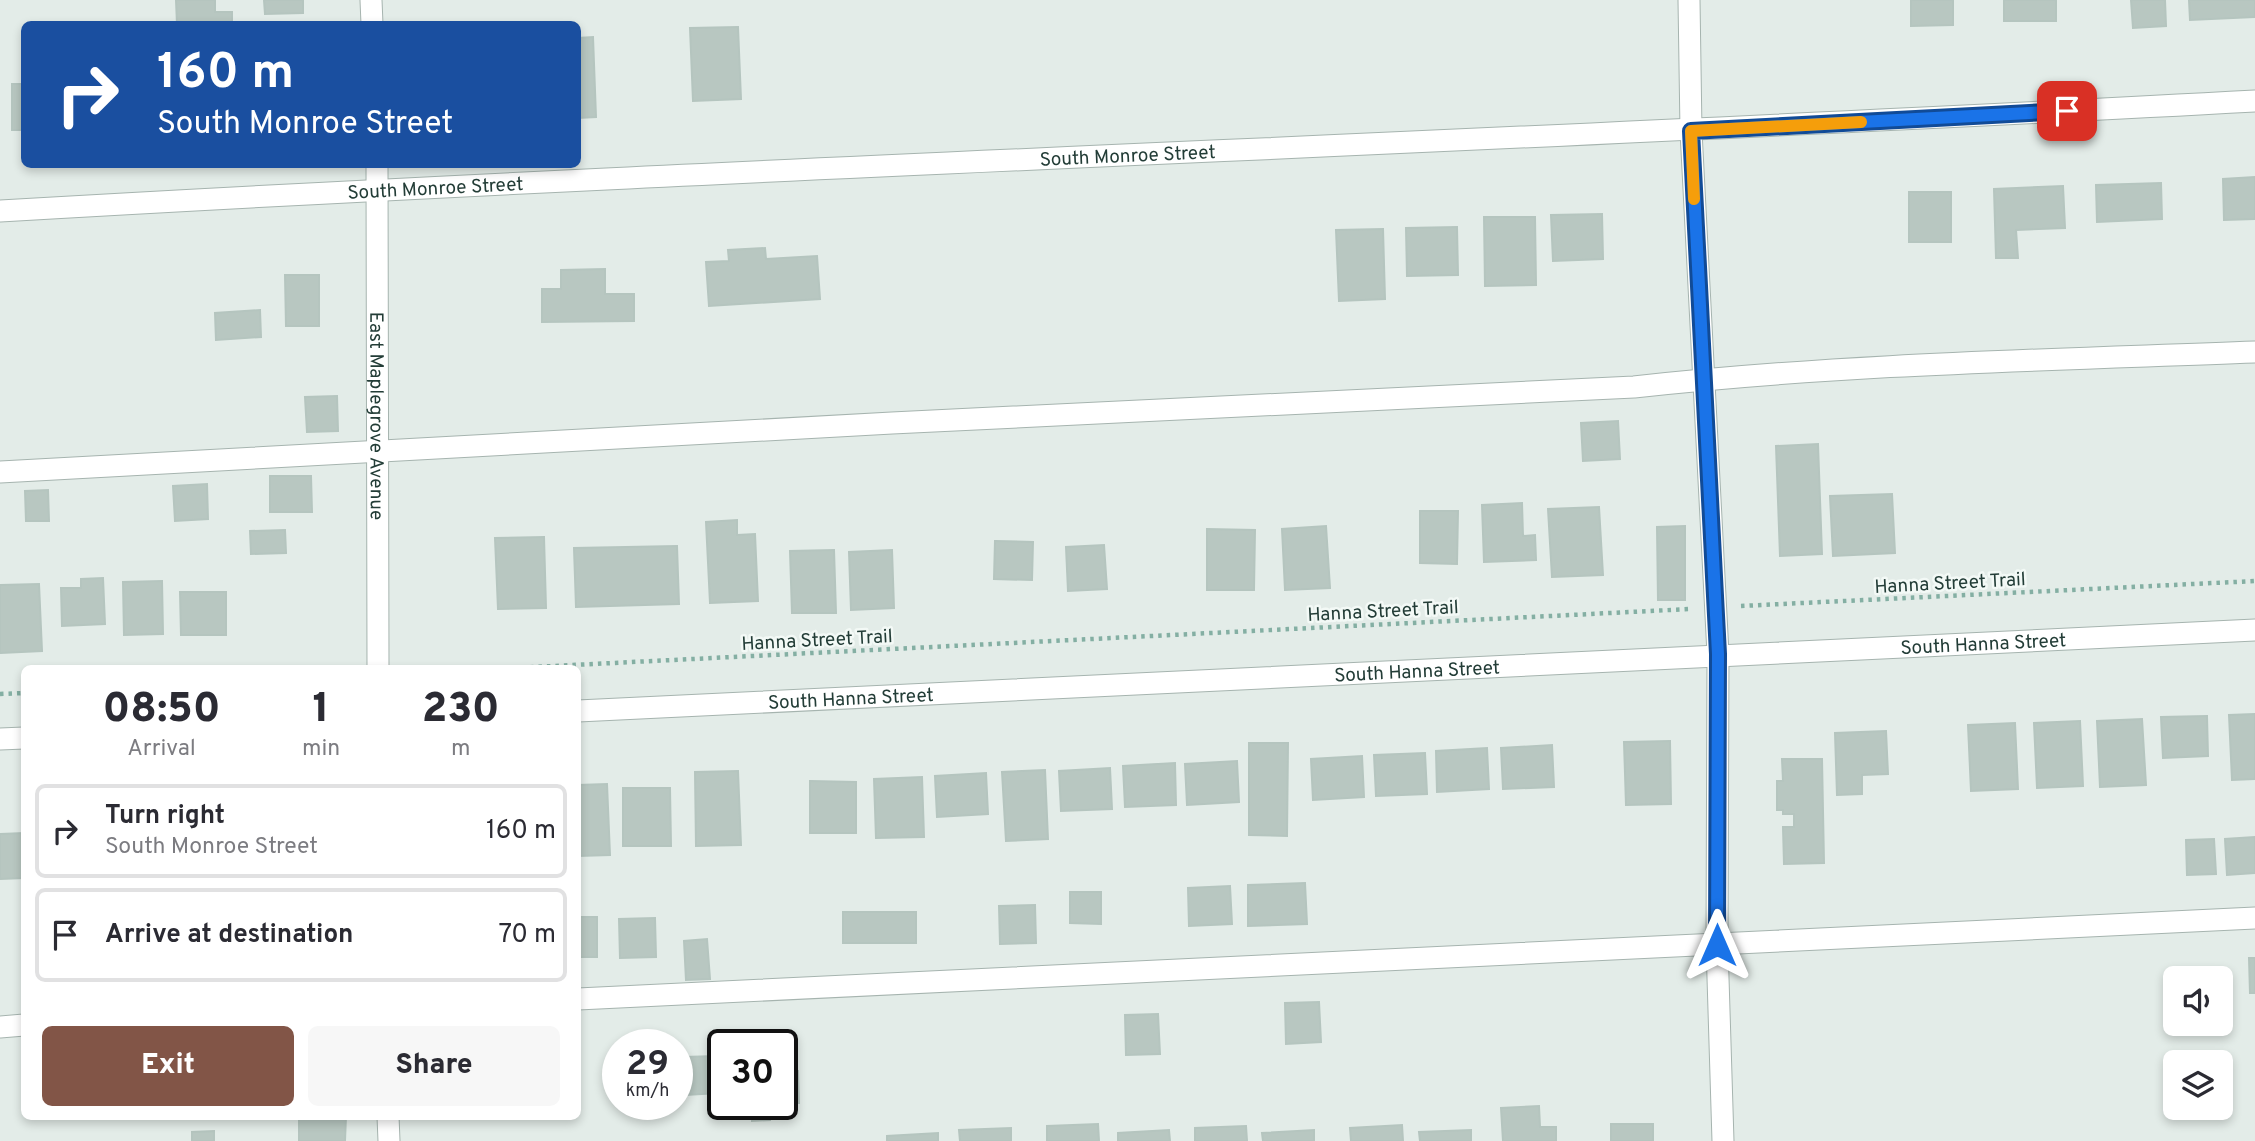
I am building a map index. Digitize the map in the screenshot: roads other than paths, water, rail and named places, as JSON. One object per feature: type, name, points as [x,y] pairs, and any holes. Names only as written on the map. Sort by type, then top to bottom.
[{"type":"street","points":[[372,0],[372,21]]},
{"type":"street","points":[[1689,0],[1691,131],[1718,654],[1717,945],[1723,1141]]},
{"type":"street","name":"South Monroe Street","points":[[0,211],[377,189],[1691,131],[2255,101]]},
{"type":"street","name":"East Maplegrove Avenue","points":[[377,168],[378,665]]},
{"type":"street","points":[[0,472],[378,450],[1634,387],[1703,379],[2255,352]]},
{"type":"street","name":"South Hanna Street","points":[[581,711],[2255,630]]},
{"type":"street","points":[[0,739],[21,738]]},
{"type":"street","points":[[581,999],[1459,954],[1717,945],[2255,918]]},
{"type":"street","points":[[0,1027],[21,1026]]},
{"type":"street","points":[[388,1120],[389,1141]]}]
